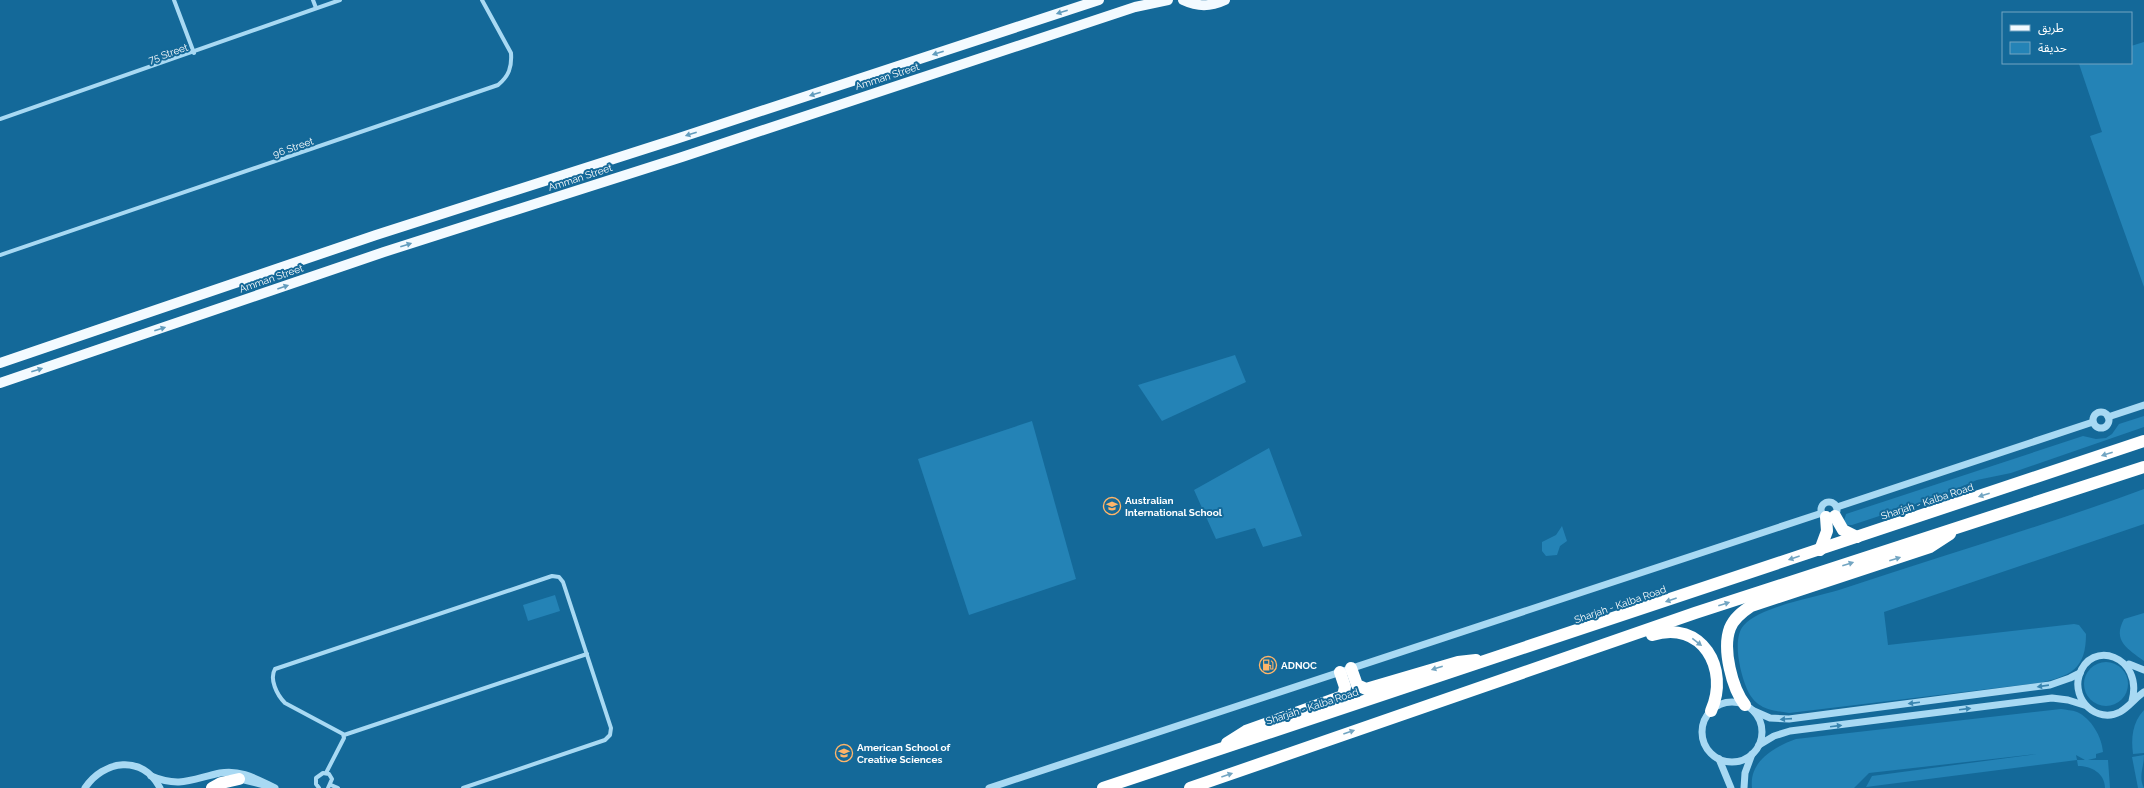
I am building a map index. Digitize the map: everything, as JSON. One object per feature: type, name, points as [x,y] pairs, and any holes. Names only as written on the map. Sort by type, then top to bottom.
[{"type":"highway","name":"Sharjah - Kalba Road","points":[[1103,788],[1489,661],[2144,442]]},
{"type":"highway","points":[[1190,788],[1434,702],[1695,613],[2144,467]]},
{"type":"highway","points":[[2108,478],[2144,473]]},
{"type":"highway","points":[[1830,513],[1843,530],[1857,537]]},
{"type":"highway","points":[[1820,550],[1827,531],[1830,513]]},
{"type":"highway","points":[[1750,708],[1733,684],[1728,652],[1730,629],[1742,612],[1751,606],[1930,547],[1957,528]]},
{"type":"highway","points":[[1434,702],[1473,694],[1668,631],[1685,634],[1695,639],[1713,660],[1718,680],[1718,690],[1711,711]]},
{"type":"highway","points":[[1346,670],[1357,685],[1366,689],[1458,662],[1489,661]]},
{"type":"highway","points":[[1221,749],[1246,731],[1343,696],[1346,670]]},
{"type":"highway","points":[[212,788],[221,783],[239,779]]},
{"type":"main road","name":"Amman Street","points":[[0,382],[384,252],[682,157],[1135,7],[1168,0]]},
{"type":"main road","points":[[1183,0],[1192,4],[1204,6],[1216,4],[1225,0]]},
{"type":"main road","name":"Amman Street","points":[[0,363],[376,235],[676,139],[1095,1]]},
{"type":"street","points":[[174,0],[194,53]]},
{"type":"street","points":[[312,0],[316,8]]},
{"type":"street","name":"75 Street","points":[[0,119],[194,53],[340,0]]},
{"type":"street","name":"96 Street","points":[[0,255],[498,86],[505,80],[510,72],[512,63],[511,53],[482,0]]},
{"type":"street","points":[[2108,417],[2144,406]]},
{"type":"street","points":[[2093,422],[2094,417],[2098,413],[2105,414],[2108,417]]},
{"type":"street","points":[[2093,422],[2098,427],[2103,427],[2107,424],[2108,417]]},
{"type":"street","points":[[989,788],[1346,670],[1830,513],[2093,422]]},
{"type":"street","points":[[344,736],[342,733],[285,703],[278,695],[272,679],[275,669],[552,576],[559,577],[563,582],[611,728],[608,738],[463,788]]},
{"type":"street","points":[[326,773],[344,736],[587,654]]},
{"type":"street","points":[[2084,705],[2077,689],[2080,673],[2089,661],[2105,655],[2113,656],[2144,670]]},
{"type":"street","points":[[2127,663],[2133,671],[2136,681],[2136,692],[2132,701]]},
{"type":"street","points":[[1752,754],[1740,761],[1726,761],[1719,759],[1710,753],[1702,737],[1705,720],[1711,711],[1727,702],[1750,708],[1770,718],[1789,719],[2050,685],[2080,673]]},
{"type":"street","points":[[1744,788],[1745,773],[1752,754],[1759,745],[1774,736],[1790,731],[2052,698],[2068,700],[2084,705],[2094,712],[2111,715],[2120,712],[2144,692]]},
{"type":"street","points":[[1750,708],[1762,727],[1759,745]]},
{"type":"street","points":[[1719,759],[1731,788]]},
{"type":"street","points":[[85,788],[98,772],[118,765],[137,767],[151,776],[170,783],[181,783],[219,773],[233,773],[257,778],[273,787]]},
{"type":"street","points":[[319,788],[316,784],[316,778],[320,773],[326,773],[331,777],[329,786],[338,788]]},
{"type":"street","points":[[151,776],[160,788]]},
{"type":"street","points":[[189,788],[212,780],[239,779],[273,787]]},
{"type":"green space","points":[[2144,42],[2144,287],[2090,136],[2102,132],[2079,64],[2132,64],[2132,46]]},
{"type":"green space","points":[[1235,355],[1246,382],[1162,421],[1138,385]]},
{"type":"green space","points":[[2144,416],[2144,427],[2011,473],[1977,480],[1937,497],[1852,525],[1847,525],[1844,521],[1846,514],[2083,436],[2096,439],[2106,438],[2112,434],[2119,424]]},
{"type":"green space","points":[[1032,421],[1076,579],[969,615],[918,459]]},
{"type":"green space","points":[[1269,448],[1302,536],[1263,547],[1255,528],[1216,539],[1194,490]]},
{"type":"green space","points":[[2144,489],[2144,524],[1884,612],[1888,645],[2074,624],[2079,625],[2086,634],[2083,655],[2080,663],[2068,674],[2039,683],[1789,713],[1767,709],[1761,706],[1748,692],[1739,663],[1738,638],[1744,625],[1752,618],[1788,603],[1839,590],[2106,503]]},
{"type":"green space","points":[[1562,526],[1567,541],[1560,546],[1557,555],[1546,556],[1542,551],[1542,542],[1556,535]]},
{"type":"green space","points":[[555,595],[560,611],[528,621],[523,605]]},
{"type":"green space","points":[[2144,613],[2144,661],[2127,648],[2121,639],[2120,633],[2124,619]]},
{"type":"green space","points":[[2110,662],[2122,668],[2127,676],[2127,692],[2122,700],[2114,705],[2102,706],[2090,700],[2085,692],[2084,680],[2090,668],[2098,663]]},
{"type":"green space","points":[[2061,709],[2075,711],[2082,715],[2095,729],[2103,752],[2096,754],[2096,758],[2088,760],[2108,760],[2110,788],[2105,788],[2103,778],[2100,774],[2088,767],[2078,766],[2077,760],[1866,787],[1872,776],[2037,754],[1869,773],[1854,788],[1752,788],[1752,778],[1755,770],[1765,756],[1779,746],[1796,739]],"holes":[[[2076,755],[2085,760],[2077,760]]]},
{"type":"green space","points":[[2144,710],[2144,753],[2133,754],[2133,731],[2137,720]]},
{"type":"green space","points":[[2144,755],[2141,780],[2144,788],[2138,788],[2132,757]]},
{"type":"place","name":"Australian International School","points":[[1112,506]]},
{"type":"place","name":"ADNOC","points":[[1268,665]]},
{"type":"place","name":"American School of Creative Sciences","points":[[844,753]]}]
